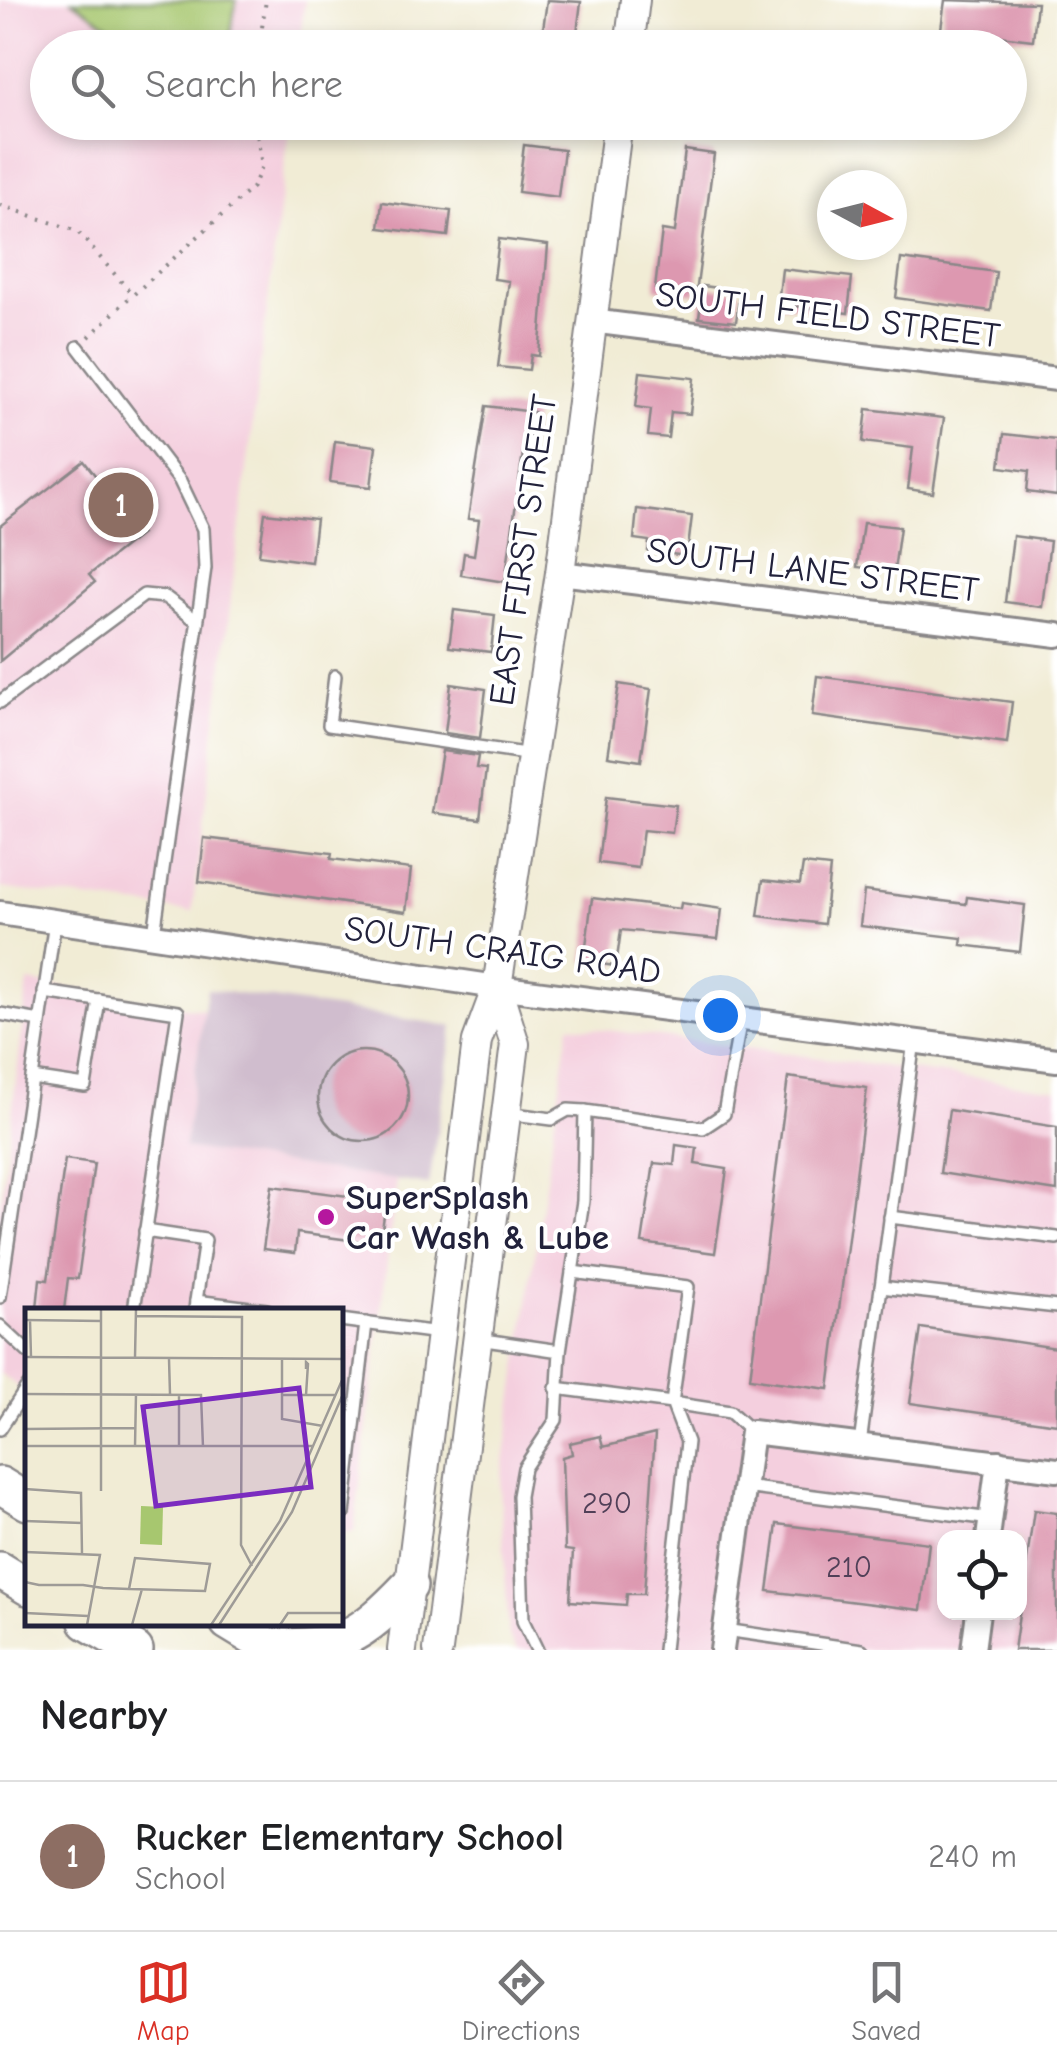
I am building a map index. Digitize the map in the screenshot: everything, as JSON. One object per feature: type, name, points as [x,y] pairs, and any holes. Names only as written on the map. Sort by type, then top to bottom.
[{"type":"main road","points":[[0,1485],[25,1500]]},
{"type":"main road","points":[[0,1570],[25,1585]]},
{"type":"main road","points":[[233,1625],[270,1648],[318,1648],[350,1640],[409,1586]]},
{"type":"main road","points":[[92,1625],[135,1650]]},
{"type":"street","points":[[631,30],[635,0]]},
{"type":"street","name":"EAST FIRST STREET","points":[[402,1650],[438,1333],[477,1041],[497,987],[560,574],[616,140]]},
{"type":"street","name":"SOUTH FIELD STREET","points":[[591,321],[1057,379]]},
{"type":"street","name":"SOUTH LANE STREET","points":[[560,574],[1057,635]]},
{"type":"street","name":"SOUTH CRAIG ROAD","points":[[0,913],[497,987],[1057,1060]]},
{"type":"street","name":"EAST FIRST STREET","points":[[438,1650],[515,1044],[497,987]]},
{"type":"street","points":[[438,1333],[478,1339]]},
{"type":"street","points":[[724,1640],[752,1432],[1057,1470]]},
{"type":"street","points":[[990,1528],[998,1462]]},
{"type":"street","points":[[973,1650],[977,1620]]},
{"type":"lane","points":[[78,348],[180,480],[203,528],[205,568],[154,934]]},
{"type":"lane","points":[[0,702],[144,595],[166,596],[197,622]]},
{"type":"lane","points":[[335,676],[329,725],[532,754]]},
{"type":"lane","points":[[0,1298],[55,922]]},
{"type":"lane","points":[[44,992],[178,1012],[134,1308]]},
{"type":"lane","points":[[32,1078],[85,1086],[99,1000]]},
{"type":"lane","points":[[0,1014],[40,1021]]},
{"type":"lane","points":[[506,1113],[552,1119],[568,1110],[703,1128],[724,1114],[741,1018]]},
{"type":"lane","points":[[860,1444],[914,1041]]},
{"type":"lane","points":[[537,1650],[523,1621],[519,1496],[524,1468],[556,1420],[560,1351],[583,1201],[585,1112]]},
{"type":"lane","points":[[890,1217],[1057,1238]]},
{"type":"lane","points":[[145,1231],[205,1240],[196,1305],[239,1308]]},
{"type":"lane","points":[[572,1272],[688,1288],[672,1403],[688,1442],[664,1650]]},
{"type":"lane","points":[[881,1287],[1057,1307]]},
{"type":"lane","points":[[342,1320],[438,1333]]},
{"type":"lane","points":[[342,1512],[346,1432],[366,1323]]},
{"type":"lane","points":[[0,1326],[25,1349]]},
{"type":"lane","points":[[478,1339],[560,1351]]},
{"type":"lane","points":[[556,1388],[730,1412],[752,1432]]},
{"type":"lane","points":[[0,1429],[25,1391]]},
{"type":"lane","points":[[744,1487],[990,1528]]},
{"type":"lane","points":[[724,1640],[862,1650]]},
{"type":"path","points":[[262,30],[266,0]]},
{"type":"path","points":[[78,348],[253,188],[262,166],[258,140]]},
{"type":"path","points":[[0,205],[77,231],[132,295]]},
{"type":"shaded area","points":[[0,0],[305,0],[301,30],[30,30],[30,140],[288,140],[192,912],[0,888]]},
{"type":"shaded area","points":[[28,982],[204,1010],[184,1148],[397,1180],[354,1532],[342,1532],[342,1308],[25,1308],[25,1392],[0,1373],[0,1210]]},
{"type":"shaded area","points":[[207,989],[453,1026],[429,1185],[184,1148]]},
{"type":"shaded area","points":[[569,1025],[1057,1089],[1057,1650],[517,1650],[509,1636],[500,1488]]},
{"type":"green space","points":[[72,0],[236,0],[232,30],[113,28]]},
{"type":"building","points":[[547,0],[581,2],[577,30],[543,30]]},
{"type":"building","points":[[945,0],[1037,3],[1033,40],[1027,39],[1027,30],[941,29]]},
{"type":"building","points":[[524,145],[564,150],[558,197],[518,192]]},
{"type":"building","points":[[685,150],[714,154],[696,294],[655,289],[662,230],[675,232]]},
{"type":"building","points":[[382,202],[451,211],[448,236],[379,228]]},
{"type":"building","points":[[499,239],[548,245],[539,356],[531,355],[529,370],[498,367],[509,281],[494,279]]},
{"type":"building","points":[[901,260],[996,272],[991,311],[896,298]]},
{"type":"building","points":[[782,269],[852,277],[848,313],[778,304]]},
{"type":"building","points":[[703,286],[740,291],[736,322],[699,318]]},
{"type":"building","points":[[640,372],[694,378],[690,414],[671,412],[668,438],[648,436],[651,409],[636,407]]},
{"type":"building","points":[[486,406],[534,412],[530,445],[524,445],[505,582],[461,575],[464,553],[474,555],[479,520],[468,519]]},
{"type":"building","points":[[867,409],[944,418],[933,493],[908,489],[913,448],[863,442]]},
{"type":"building","points":[[1004,434],[1057,440],[1057,496],[1027,492],[1029,471],[1000,467]]},
{"type":"building","points":[[335,441],[376,446],[371,487],[330,482]]},
{"type":"building","points":[[84,461],[141,534],[89,575],[95,582],[0,661],[0,526]]},
{"type":"building","points":[[637,509],[692,516],[687,556],[648,551],[649,541],[634,539]]},
{"type":"building","points":[[265,513],[316,519],[311,562],[259,555]]},
{"type":"building","points":[[863,523],[900,527],[894,571],[857,567]]},
{"type":"building","points":[[1013,536],[1050,541],[1042,607],[1005,602]]},
{"type":"building","points":[[454,610],[495,615],[491,652],[449,647]]},
{"type":"building","points":[[817,676],[1012,702],[1007,743],[812,716]]},
{"type":"building","points":[[451,684],[486,689],[480,738],[445,733]]},
{"type":"building","points":[[619,684],[651,689],[641,761],[608,756]]},
{"type":"building","points":[[442,751],[478,756],[476,768],[486,769],[480,819],[432,813]]},
{"type":"building","points":[[606,797],[676,805],[672,833],[643,830],[638,868],[598,863]]},
{"type":"building","points":[[204,838],[332,853],[331,859],[411,869],[406,912],[199,882]]},
{"type":"building","points":[[803,864],[830,867],[824,924],[758,916],[763,880],[800,884]]},
{"type":"building","points":[[864,891],[966,904],[967,897],[1025,905],[1020,952],[961,945],[962,938],[860,926]]},
{"type":"building","points":[[592,898],[680,909],[681,903],[722,909],[718,939],[621,930],[616,966],[584,962]]},
{"type":"building","points":[[363,1051],[380,1054],[395,1064],[405,1079],[405,1113],[395,1128],[380,1138],[363,1141],[346,1138],[331,1128],[321,1113],[318,1096],[321,1079],[331,1064],[346,1054]]},
{"type":"building","points":[[788,1077],[867,1088],[829,1389],[750,1378]]},
{"type":"building","points":[[949,1110],[1057,1127],[1057,1191],[940,1173]]},
{"type":"building","points":[[676,1145],[697,1148],[695,1164],[727,1169],[715,1253],[642,1243],[654,1163],[674,1165]]},
{"type":"building","points":[[65,1159],[94,1163],[78,1279],[68,1278],[64,1308],[37,1308],[40,1279],[48,1280]]},
{"type":"building","name":"SuperSplash Car Wash & Lube","points":[[272,1186],[386,1201],[380,1244],[297,1233],[295,1253],[263,1249]]},
{"type":"building","points":[[921,1328],[1057,1348],[1057,1424],[910,1403]]},
{"type":"building","points":[[655,1434],[644,1594],[627,1594],[626,1605],[570,1601],[573,1551],[565,1550],[562,1457],[572,1454],[570,1443],[600,1436],[603,1447]]},
{"type":"building","points":[[1034,1510],[1057,1513],[1057,1650],[1014,1650],[1018,1620],[1027,1620],[1027,1559]]},
{"type":"building","points":[[777,1524],[929,1543],[921,1610],[768,1591]]},
{"type":"place","name":"Rucker Elementary School","points":[[121,505]]},
{"type":"place","name":"SuperSplash Car Wash & Lube","points":[[326,1217]]}]
